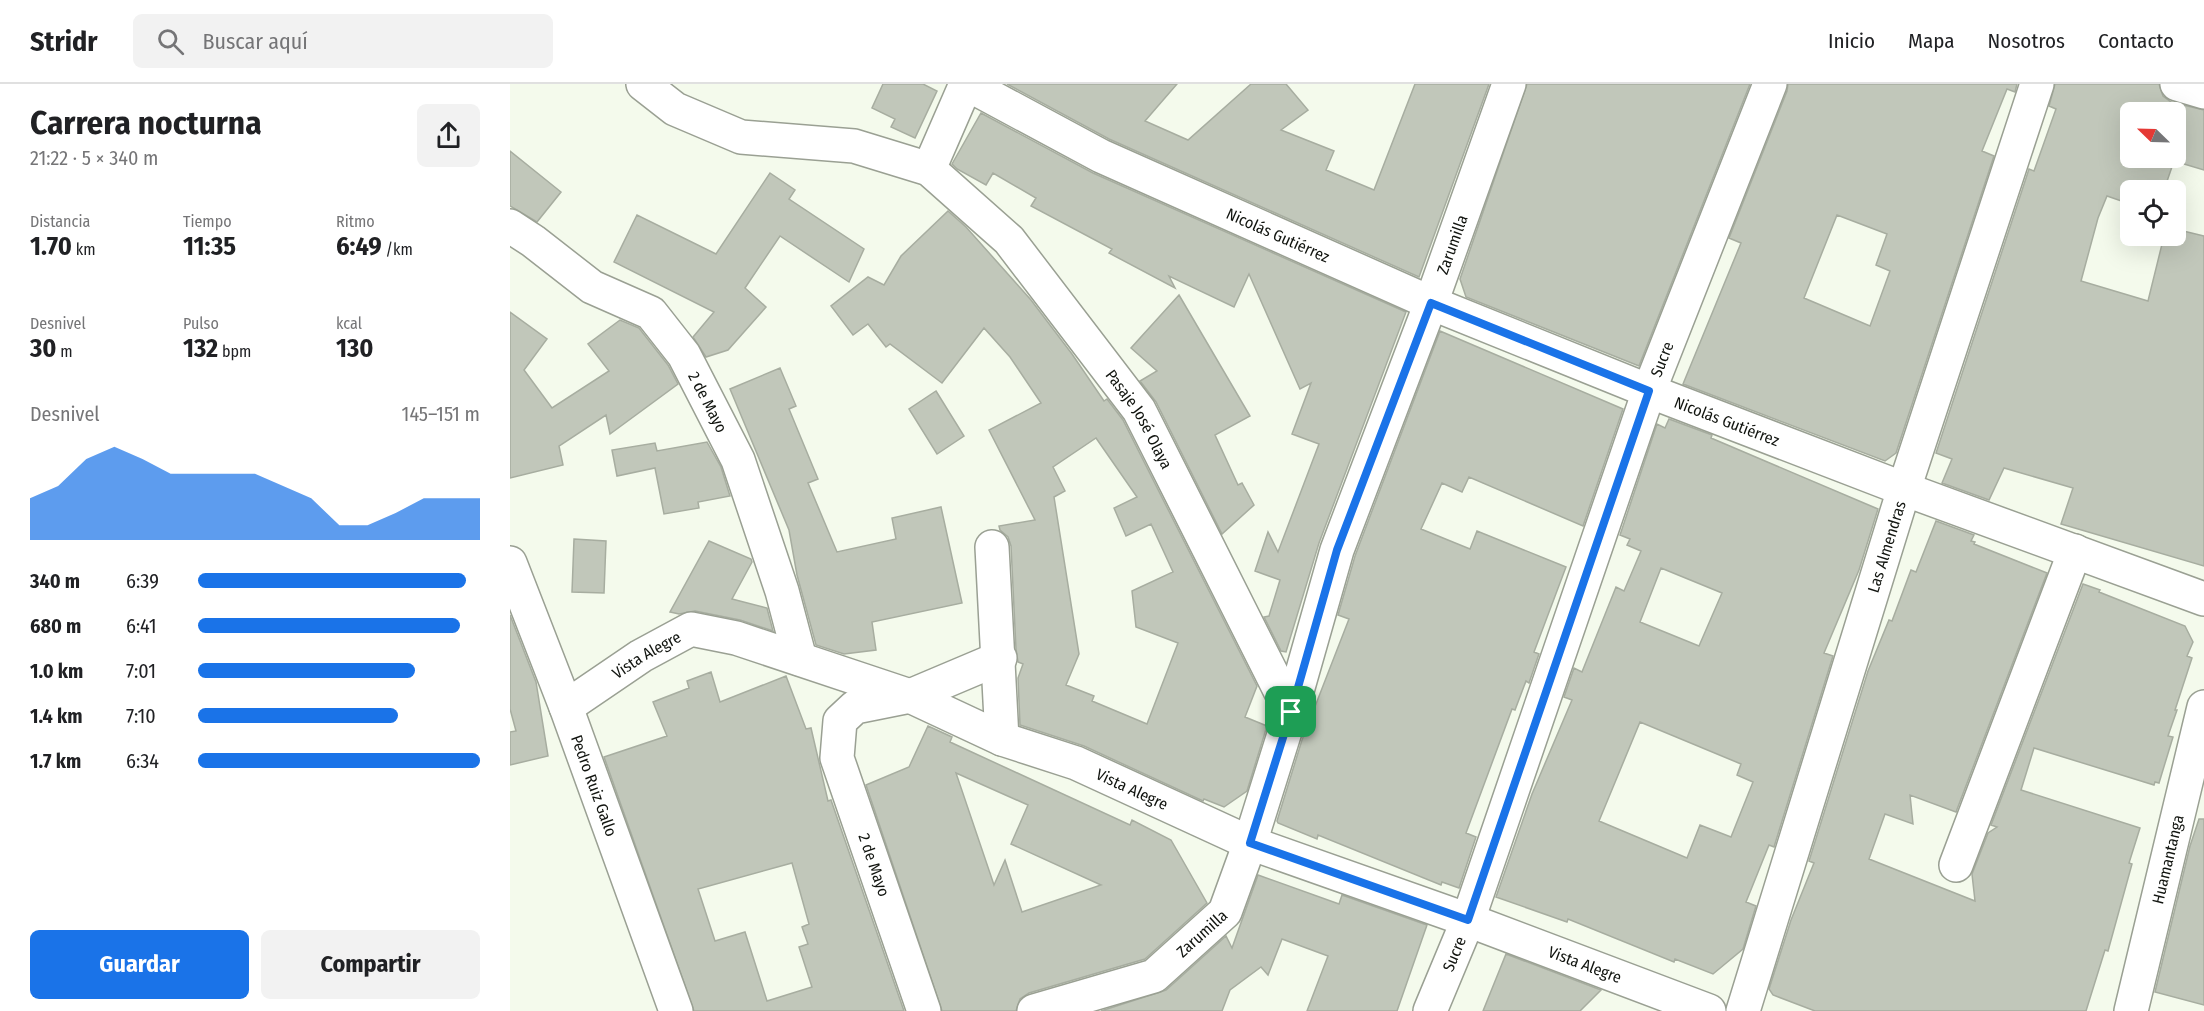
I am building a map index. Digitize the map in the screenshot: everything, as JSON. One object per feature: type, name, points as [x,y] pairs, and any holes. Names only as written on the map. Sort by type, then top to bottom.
[{"type":"street","points":[[642,84],[675,109],[741,137],[854,146],[929,169],[967,84]]},
{"type":"street","name":"Nicolás Gutiérrez","points":[[967,84],[1101,156],[1431,303],[1649,391],[1904,489],[2076,550],[2204,599]]},
{"type":"street","name":"Zarumilla","points":[[1034,1011],[1154,976],[1226,912],[1291,712],[1337,550],[1431,303],[1509,84]]},
{"type":"street","name":"Sucre","points":[[1430,1011],[1468,920],[1649,391],[1770,84]]},
{"type":"street","name":"Las Almendras","points":[[1743,1011],[1904,489],[2037,84]]},
{"type":"street","points":[[2177,84],[2204,92]]},
{"type":"street","name":"Pasaje José Olaya","points":[[929,169],[1009,240],[1139,410],[1291,712]]},
{"type":"street","name":"2 de Mayo","points":[[510,226],[592,287],[651,313],[684,355],[738,460],[782,591],[800,659]]},
{"type":"street","points":[[992,547],[1000,658],[1002,739]]},
{"type":"street","points":[[1956,865],[2076,550]]},
{"type":"street","name":"Pedro Ruiz Gallo","points":[[510,563],[566,707],[676,1011]]},
{"type":"street","name":"Vista Alegre","points":[[566,707],[641,656],[691,629],[736,638],[910,696],[1002,739],[1076,763],[1250,843],[1468,920],[1709,1011]]},
{"type":"street","name":"2 de Mayo","points":[[924,1011],[837,758],[840,721],[855,707],[910,696],[1000,658]]},
{"type":"street","name":"Huamantanga","points":[[2131,1011],[2204,707]]},
{"type":"building","points":[[883,84],[923,84],[937,91],[915,138],[891,127],[895,119],[872,108]]},
{"type":"building","points":[[1007,84],[1177,84],[1145,121],[1188,140],[1251,84],[1286,84],[1308,110],[1281,130],[1334,151],[1326,170],[1374,190],[1415,84],[1489,84],[1419,277],[1109,139]]},
{"type":"building","points":[[1527,84],[1750,84],[1639,366],[1466,297],[1460,279]]},
{"type":"building","points":[[1788,84],[2017,84],[2015,92],[2007,89],[1982,151],[1994,156],[1896,453],[1885,461],[1683,384],[1741,243],[1729,238]],"holes":[[[1837,215],[1887,234],[1876,265],[1890,271],[1870,326],[1804,298]]]},
{"type":"building","points":[[2055,84],[2159,84],[2163,96],[2171,102],[2120,102],[2120,168],[2172,168],[2167,180],[2120,180],[2120,201],[2107,196],[2098,218],[2081,281],[2148,301],[2162,246],[2186,246],[2186,232],[2204,236],[2204,566],[2061,524],[2073,488],[2004,468],[1989,500],[1942,483],[1952,459],[1936,453],[2029,169],[2034,171],[2056,109],[2049,106]]},
{"type":"building","points":[[2186,106],[2204,110],[2204,170],[2186,165]]},
{"type":"building","points":[[981,113],[1093,173],[1406,312],[1319,543],[1286,652],[1281,651],[1264,617],[1269,616],[1280,580],[1255,571],[1268,532],[1278,552],[1319,444],[1292,434],[1311,383],[1300,389],[1249,274],[1234,307],[1169,276],[1175,288],[1109,253],[1112,249],[1031,206],[1036,198],[993,173],[986,185],[957,169],[952,164]]},
{"type":"building","points":[[510,151],[561,192],[537,222],[510,206]]},
{"type":"building","points":[[770,173],[795,190],[789,199],[864,249],[849,282],[780,236],[745,288],[766,307],[728,350],[706,357],[693,337],[714,312],[614,262],[637,215],[716,254]]},
{"type":"building","points":[[948,211],[966,227],[1031,300],[1104,401],[1107,399],[1123,420],[1257,686],[1245,717],[1267,726],[1247,791],[1224,807],[1204,799],[1203,801],[1084,746],[1020,725],[1018,678],[1023,664],[1018,662],[1016,649],[1011,546],[1008,537],[999,526],[1035,520],[989,430],[1041,403],[1010,357],[984,328],[942,383],[890,344],[886,347],[868,324],[853,335],[831,306],[868,277],[884,285],[901,256]],"holes":[[[1096,438],[1137,497],[1114,508],[1126,536],[1151,524],[1173,572],[1132,591],[1136,627],[1178,643],[1147,724],[1092,701],[1094,696],[1066,685],[1079,654],[1054,497],[1065,491],[1053,467]]]},
{"type":"building","points":[[1179,295],[1250,416],[1215,435],[1238,485],[1242,483],[1254,505],[1222,534],[1156,402],[1140,381],[1157,371],[1131,348]]},
{"type":"building","points":[[510,312],[547,339],[524,370],[552,408],[609,371],[588,344],[620,320],[639,328],[668,365],[678,384],[610,434],[606,415],[559,446],[563,465],[510,478]]},
{"type":"building","points":[[1440,331],[1623,409],[1583,526],[1469,477],[1462,492],[1442,483],[1421,529],[1470,549],[1477,531],[1566,567],[1534,652],[1539,654],[1529,683],[1526,681],[1515,710],[1512,709],[1466,833],[1476,837],[1459,888],[1442,882],[1441,885],[1318,835],[1317,839],[1277,821],[1302,740],[1349,619],[1338,615],[1355,556]]},
{"type":"building","points":[[780,368],[796,406],[789,409],[818,479],[808,483],[837,552],[896,539],[892,518],[941,507],[962,603],[872,622],[876,650],[844,654],[816,645],[797,575],[789,530],[730,389]]},
{"type":"building","points":[[936,391],[964,436],[937,454],[909,409]]},
{"type":"building","points":[[1669,419],[1712,435],[1711,438],[1878,509],[1859,570],[1824,653],[1833,656],[1774,847],[1769,845],[1746,902],[1756,906],[1743,949],[1713,974],[1675,959],[1674,962],[1568,919],[1567,922],[1496,897],[1532,794],[1572,700],[1564,697],[1574,668],[1582,672],[1616,587],[1624,591],[1641,551],[1627,545],[1630,539],[1620,535],[1657,424],[1665,428]],"holes":[[[1661,568],[1722,593],[1699,646],[1640,622]],[[1640,722],[1741,764],[1737,775],[1753,782],[1731,837],[1700,825],[1687,858],[1599,821]]]},
{"type":"building","points":[[707,442],[721,467],[730,496],[698,502],[699,508],[664,514],[655,468],[617,476],[612,450],[655,443],[657,451]]},
{"type":"building","points":[[1936,521],[1974,535],[1971,541],[1975,542],[1974,544],[2047,573],[1956,812],[1910,795],[1913,824],[1885,814],[1869,859],[1975,901],[1972,874],[1988,833],[1997,827],[1991,825],[2083,584],[2185,626],[2193,642],[2187,656],[2192,658],[2168,736],[2173,737],[2159,783],[2155,782],[2154,785],[2034,748],[2021,790],[2140,828],[2129,863],[2132,864],[2108,951],[2105,950],[2086,1011],[1815,1011],[1773,995],[1769,989],[1791,920],[1814,863],[1809,861],[1868,671],[1889,620],[1892,621],[1911,570],[1916,572]]},
{"type":"building","points":[[574,539],[606,541],[604,593],[572,592]]},
{"type":"building","points":[[709,541],[751,559],[752,562],[732,599],[767,608],[773,631],[740,620],[695,611],[679,614],[670,612]]},
{"type":"building","points":[[510,615],[536,682],[548,756],[510,765],[510,732],[516,731],[510,709]]},
{"type":"building","points":[[711,672],[720,702],[786,676],[806,729],[811,728],[828,801],[831,800],[904,1011],[694,1011],[604,757],[667,736],[653,702],[689,688],[687,681]],"holes":[[[792,863],[809,924],[802,927],[808,944],[799,947],[812,987],[767,1001],[745,932],[715,941],[698,889]]]},
{"type":"building","points":[[928,726],[952,737],[950,742],[1130,825],[1132,820],[1171,840],[1207,903],[1145,959],[1029,993],[1020,999],[1016,1011],[942,1011],[866,785],[909,767]],"holes":[[[956,773],[1028,805],[1011,844],[1101,885],[1022,912],[1005,860],[994,885]]]},
{"type":"building","points":[[2199,819],[2204,819],[2204,1005],[2155,992],[2190,846]]},
{"type":"building","points":[[1258,875],[1339,904],[1342,895],[1427,925],[1397,1011],[1307,1011],[1328,956],[1282,939],[1268,975],[1261,967],[1230,990],[1222,1011],[1101,1011],[1166,990],[1226,936],[1232,948]]},
{"type":"building","points":[[1506,954],[1601,990],[1580,1011],[1483,1011]]},
{"type":"route","points":[[1431,303],[1649,391],[1468,920],[1250,843],[1291,712],[1337,550],[1431,303]]}]
